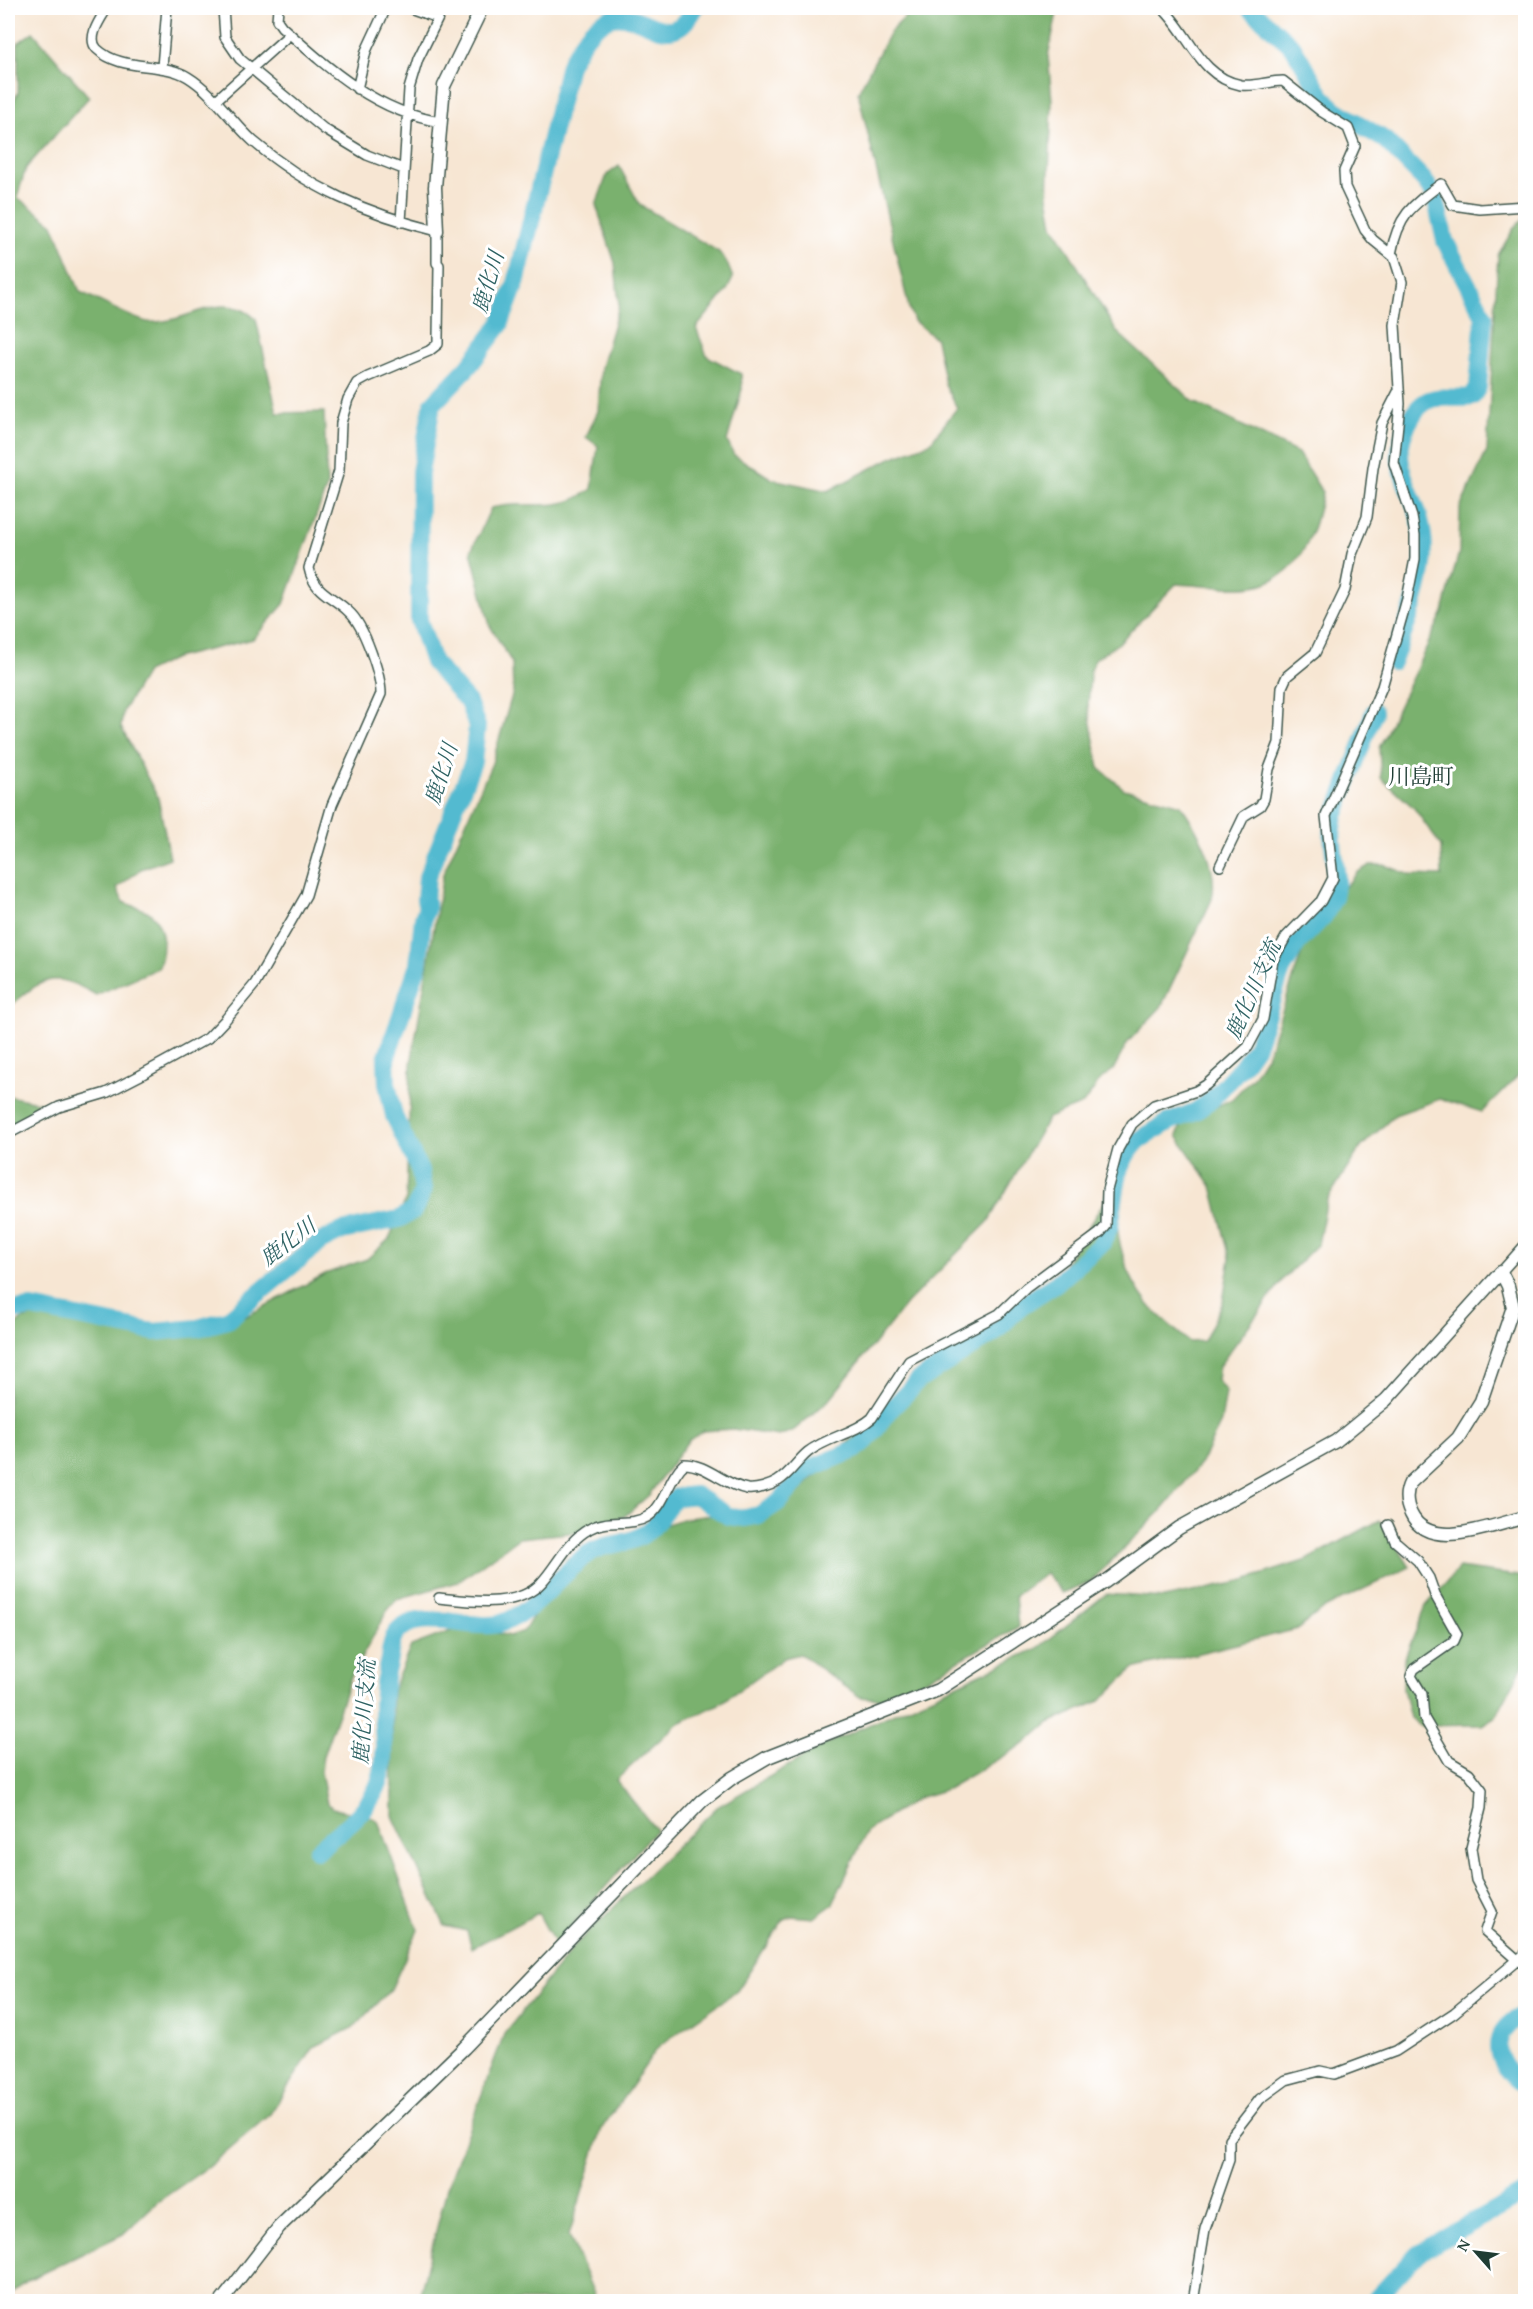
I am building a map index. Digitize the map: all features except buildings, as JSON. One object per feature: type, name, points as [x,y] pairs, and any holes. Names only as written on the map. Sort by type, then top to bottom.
[{"type":"street","points":[[107,8],[93,37],[97,48],[128,63],[162,67],[188,77],[251,139],[297,174],[353,205],[401,222],[436,231]]},
{"type":"street","points":[[162,67],[167,8]]},
{"type":"street","points":[[223,8],[223,27],[228,42],[251,68],[338,139],[368,155],[403,169]]},
{"type":"street","points":[[278,8],[277,20],[290,34],[357,89],[406,114],[441,122]]},
{"type":"street","points":[[357,89],[366,51],[386,8]]},
{"type":"street","points":[[410,8],[438,18]]},
{"type":"street","points":[[401,222],[406,114],[413,72],[443,8]]},
{"type":"street","points":[[8,1134],[59,1107],[106,1093],[208,1038],[255,984],[306,895],[332,805],[378,706],[381,684],[360,625],[350,613],[319,591],[309,568],[339,471],[341,423],[348,399],[357,383],[368,376],[429,351],[438,344],[439,276],[435,187],[444,86],[482,8]]},
{"type":"street","points":[[439,1598],[491,1601],[527,1593],[540,1584],[570,1543],[590,1528],[609,1522],[634,1521],[647,1517],[655,1510],[678,1470],[684,1464],[695,1464],[750,1489],[768,1486],[780,1480],[807,1453],[830,1438],[864,1425],[872,1418],[909,1361],[999,1314],[1026,1288],[1100,1233],[1106,1226],[1107,1190],[1118,1149],[1132,1124],[1154,1105],[1196,1091],[1206,1085],[1248,1047],[1263,1019],[1273,960],[1286,937],[1321,901],[1333,878],[1326,816],[1382,687],[1407,599],[1415,559],[1412,517],[1394,463],[1399,390],[1395,325],[1402,282],[1397,262],[1392,254],[1373,240],[1365,230],[1345,187],[1344,171],[1355,146],[1348,128],[1322,112],[1283,81],[1239,85],[1208,68],[1199,59],[1173,18],[1162,8]]},
{"type":"street","points":[[214,101],[290,34]]},
{"type":"street","points":[[1392,254],[1395,230],[1408,212],[1441,184],[1454,205],[1480,209],[1526,206]]},
{"type":"street","points":[[1220,866],[1244,816],[1260,806],[1264,800],[1269,770],[1279,743],[1282,687],[1287,676],[1314,654],[1345,590],[1352,554],[1367,517],[1372,468],[1382,423],[1399,390]]},
{"type":"street","points":[[221,2301],[279,2227],[456,2056],[702,1801],[768,1757],[938,1690],[1096,1588],[1179,1528],[1241,1491],[1336,1441],[1386,1401],[1526,1244]]},
{"type":"street","points":[[1501,1272],[1509,1286],[1513,1307],[1481,1401],[1458,1438],[1410,1483],[1407,1489],[1408,1506],[1420,1526],[1439,1535],[1526,1517]]},
{"type":"street","points":[[1388,1525],[1395,1541],[1418,1561],[1429,1578],[1435,1595],[1457,1634],[1454,1641],[1414,1669],[1411,1676],[1422,1694],[1424,1718],[1449,1761],[1470,1773],[1482,1790],[1481,1808],[1471,1848],[1476,1880],[1492,1911],[1485,1930],[1522,1962]]},
{"type":"street","points":[[1193,2301],[1205,2229],[1229,2160],[1229,2139],[1260,2099],[1286,2080],[1320,2071],[1334,2074],[1396,2051],[1454,2013],[1522,1962],[1526,1953]]},
{"type":"green space","points":[[910,8],[1058,8],[1048,56],[1052,101],[1048,196],[1053,225],[1116,331],[1194,402],[1298,453],[1322,492],[1307,544],[1291,567],[1281,575],[1268,582],[1248,587],[1176,584],[1119,643],[1095,659],[1090,673],[1088,707],[1099,768],[1124,789],[1181,805],[1201,838],[1210,862],[1213,874],[1212,899],[1161,1007],[1128,1042],[1113,1070],[1101,1079],[1083,1104],[1048,1118],[988,1222],[907,1303],[829,1400],[794,1430],[779,1436],[733,1429],[703,1431],[688,1441],[649,1495],[625,1516],[580,1532],[519,1538],[458,1582],[397,1599],[387,1611],[350,1679],[323,1756],[321,1772],[327,1804],[340,1811],[365,1814],[378,1821],[418,1930],[391,1989],[356,2026],[314,2047],[270,2114],[208,2167],[156,2203],[123,2234],[28,2280],[8,2297],[8,1332],[21,1320],[49,1310],[77,1319],[201,1328],[245,1317],[325,1274],[367,1259],[389,1239],[406,1199],[411,1064],[443,874],[492,763],[513,692],[512,663],[490,626],[471,551],[491,508],[505,505],[542,505],[566,502],[592,489],[598,446],[586,437],[598,411],[601,367],[619,306],[615,263],[596,205],[607,175],[619,166],[640,205],[719,252],[727,263],[733,278],[726,292],[696,328],[707,356],[741,374],[742,389],[727,441],[734,455],[772,479],[828,491],[891,458],[930,443],[957,408],[945,384],[936,339],[914,321],[909,308],[858,92],[890,32],[910,12]]},
{"type":"green space","points":[[33,32],[89,97],[26,168],[17,197],[53,224],[80,292],[148,322],[163,321],[217,307],[230,306],[243,310],[256,319],[277,413],[324,412],[327,486],[284,604],[253,639],[175,658],[146,672],[123,711],[121,727],[158,798],[170,858],[141,869],[117,888],[123,902],[147,911],[159,925],[163,947],[158,968],[96,995],[69,982],[49,981],[31,989],[8,1008],[8,110],[18,93],[18,43]]},
{"type":"green space","points":[[1525,217],[1525,1069],[1482,1112],[1440,1099],[1395,1115],[1360,1148],[1327,1200],[1318,1244],[1284,1278],[1219,1366],[1217,1380],[1226,1392],[1221,1422],[1201,1463],[1160,1512],[1090,1582],[1062,1593],[1046,1573],[1015,1596],[1018,1627],[890,1700],[860,1697],[800,1654],[784,1658],[719,1704],[677,1724],[616,1780],[656,1830],[555,1944],[538,1913],[472,1948],[467,1931],[445,1926],[393,1816],[392,1691],[411,1646],[467,1625],[510,1636],[524,1631],[568,1558],[682,1519],[710,1515],[753,1521],[781,1510],[892,1398],[997,1338],[1062,1268],[1103,1204],[1118,1200],[1117,1227],[1123,1255],[1133,1281],[1148,1304],[1189,1342],[1204,1341],[1223,1302],[1230,1258],[1212,1186],[1177,1136],[1182,1123],[1232,1099],[1253,1077],[1268,1053],[1303,949],[1328,906],[1358,872],[1370,865],[1384,865],[1411,875],[1442,876],[1441,846],[1414,808],[1381,778],[1379,748],[1443,612],[1459,552],[1460,508],[1487,451],[1498,255],[1514,228]]},
{"type":"green space","points":[[8,1096],[42,1103],[8,1131]]},
{"type":"green space","points":[[1380,1520],[1410,1567],[1324,1608],[1298,1629],[1133,1669],[1100,1701],[1049,1723],[1026,1743],[947,1789],[918,1798],[867,1831],[832,1905],[814,1918],[791,1916],[783,1920],[737,1991],[659,2046],[602,2128],[569,2235],[597,2301],[418,2302],[447,2188],[504,2034],[575,1945],[717,1807],[824,1745],[1038,1648],[1106,1594],[1164,1598],[1235,1583],[1307,1560]]},
{"type":"green space","points":[[1459,1568],[1525,1577],[1525,1662],[1496,1716],[1482,1725],[1421,1726],[1410,1718],[1403,1689],[1404,1660],[1426,1606]]},
{"type":"waterway","name":"鹿化川","points":[[8,1311],[32,1308],[154,1332],[198,1328],[227,1320],[320,1242],[342,1231],[399,1219],[413,1211],[419,1200],[423,1190],[420,1171],[394,1116],[387,1083],[386,1059],[418,965],[423,918],[427,907],[425,899],[427,877],[473,762],[477,726],[468,702],[433,662],[419,620],[420,472],[432,405],[469,366],[500,325],[516,283],[569,65],[582,42],[594,28],[609,19],[629,17],[667,30],[676,28],[686,21],[695,8]]},
{"type":"waterway","name":"鹿化川支流","points":[[1250,8],[1293,47],[1324,99],[1336,110],[1385,140],[1423,179],[1435,196],[1445,241],[1484,316],[1478,387],[1472,397],[1438,398],[1427,401],[1415,413],[1402,438],[1401,467],[1420,521],[1424,552],[1415,600],[1393,661]]},
{"type":"waterway","name":"鹿化川支流","points":[[317,1851],[360,1813],[378,1786],[384,1754],[382,1709],[384,1684],[392,1642],[403,1627],[414,1622],[428,1620],[490,1625],[515,1617],[537,1602],[592,1551],[631,1541],[645,1534],[677,1497],[695,1495],[728,1516],[745,1518],[759,1515],[779,1502],[808,1469],[855,1450],[867,1440],[887,1413],[919,1380],[994,1333],[1021,1306],[1058,1282],[1102,1243],[1110,1226],[1119,1170],[1127,1154],[1139,1140],[1169,1122],[1196,1111],[1211,1100],[1242,1066],[1256,1046],[1282,970],[1297,944],[1324,916],[1334,897],[1337,879],[1332,834],[1335,816],[1374,712]]},
{"type":"waterway","points":[[1526,2013],[1504,2030],[1499,2039],[1498,2049],[1506,2068],[1526,2086]]},
{"type":"waterway","points":[[1373,2302],[1418,2253],[1526,2193]]},
{"type":"district","name":"川島町","points":[[1421,776]]}]
